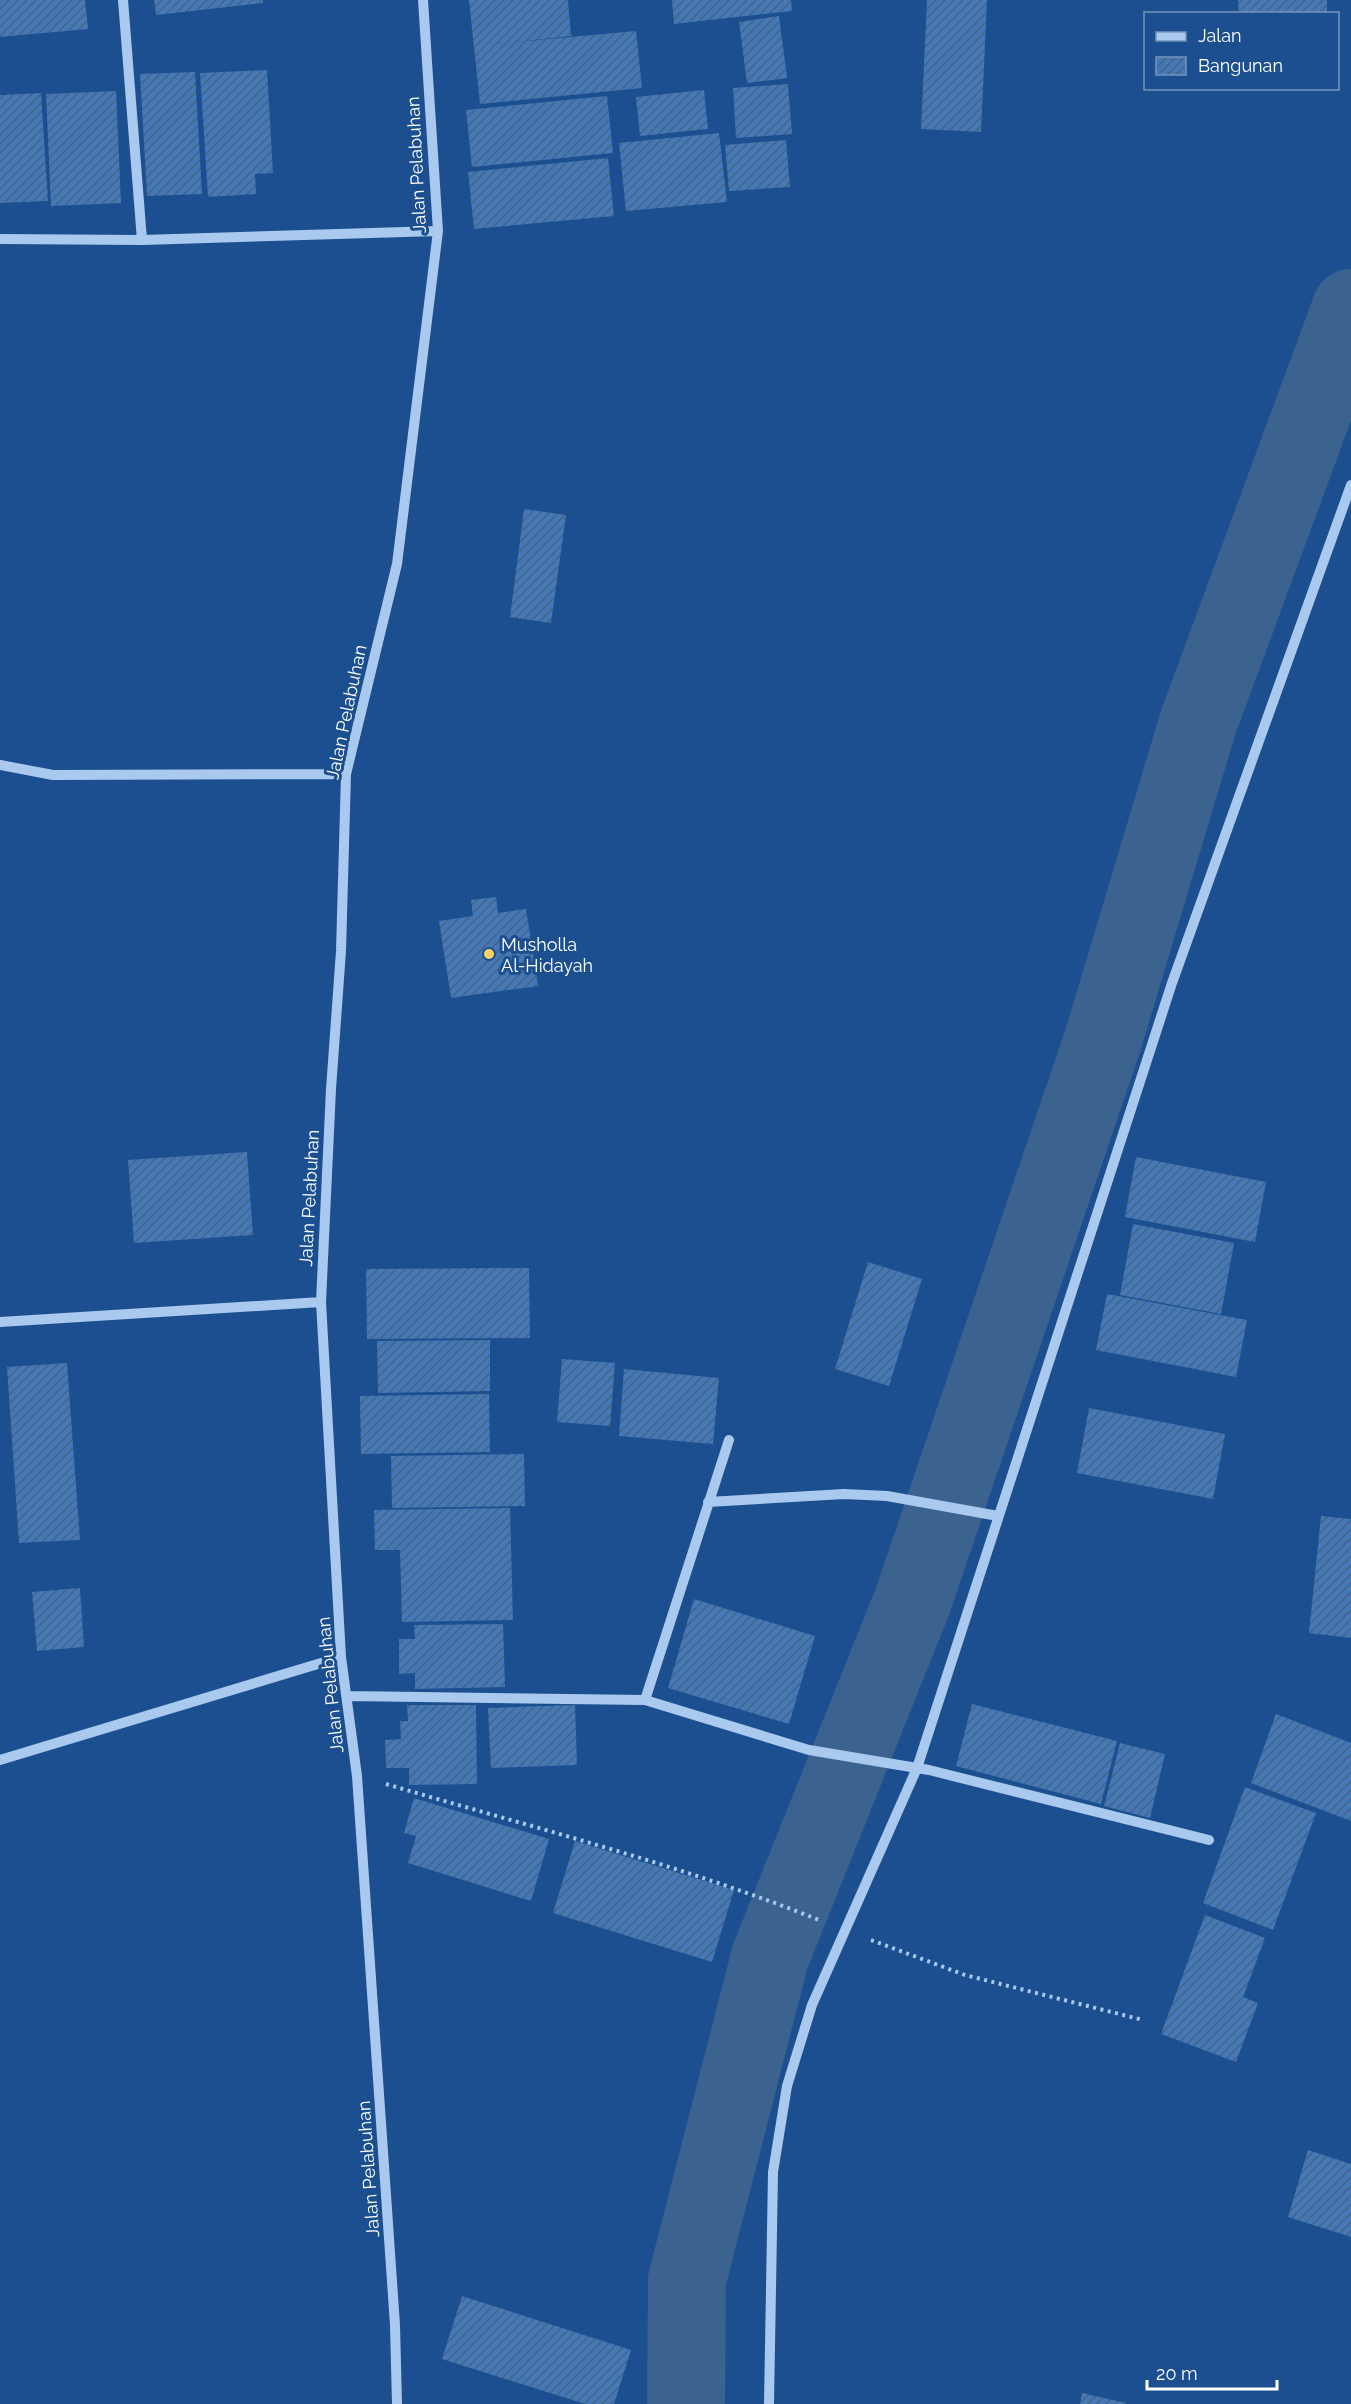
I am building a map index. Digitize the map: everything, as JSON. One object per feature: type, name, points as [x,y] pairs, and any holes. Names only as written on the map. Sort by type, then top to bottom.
[{"type":"street","points":[[123,0],[142,240]]},
{"type":"street","name":"Jalan Pelabuhan","points":[[397,2404],[395,2325],[357,1776],[341,1657],[321,1302],[331,1089],[342,951],[346,774],[397,564],[438,231],[423,0]]},
{"type":"street","points":[[0,239],[142,240],[438,231]]},
{"type":"street","points":[[769,2404],[773,2172],[785,2097],[812,2005],[847,1931],[917,1768],[1172,983],[1351,485]]},
{"type":"street","points":[[0,765],[53,775],[346,774]]},
{"type":"street","points":[[0,1322],[321,1302]]},
{"type":"street","points":[[645,1700],[729,1440]]},
{"type":"street","points":[[708,1502],[844,1494],[887,1496],[998,1515]]},
{"type":"street","points":[[0,1760],[341,1657]]},
{"type":"street","points":[[346,1696],[645,1700],[809,1750],[917,1768],[1209,1840]]},
{"type":"path","points":[[357,1776],[751,1893],[965,1976],[1143,2020]]},
{"type":"building","points":[[0,0],[85,0],[88,29],[0,37]]},
{"type":"building","points":[[154,0],[263,0],[263,3],[156,15]]},
{"type":"building","points":[[469,0],[568,0],[571,36],[495,44],[636,31],[642,88],[480,104]]},
{"type":"building","points":[[672,0],[791,0],[792,11],[674,24]]},
{"type":"building","points":[[927,0],[987,0],[981,132],[921,129]]},
{"type":"building","points":[[1238,0],[1327,0],[1327,12],[1239,12]]},
{"type":"building","points":[[779,16],[787,78],[747,83],[739,22]]},
{"type":"building","points":[[267,70],[273,173],[255,174],[256,194],[208,197],[200,73]]},
{"type":"building","points":[[195,72],[202,194],[147,196],[140,74]]},
{"type":"building","points":[[788,84],[792,134],[736,138],[733,88]]},
{"type":"building","points":[[704,90],[708,129],[640,136],[636,97]]},
{"type":"building","points":[[116,91],[121,203],[51,206],[46,94]]},
{"type":"building","points":[[41,93],[48,201],[0,203],[0,95]]},
{"type":"building","points":[[607,96],[613,153],[472,167],[466,110]]},
{"type":"building","points":[[719,133],[727,202],[626,211],[619,143]]},
{"type":"building","points":[[786,140],[790,187],[729,191],[725,145]]},
{"type":"building","points":[[608,158],[614,216],[474,229],[468,172]]},
{"type":"building","points":[[524,509],[566,515],[551,623],[510,617]]},
{"type":"building","name":"Musholla Al-Hidayah","points":[[496,897],[498,913],[526,909],[538,986],[451,998],[439,921],[473,916],[471,900]]},
{"type":"building","points":[[247,1152],[253,1235],[134,1243],[128,1160]]},
{"type":"building","points":[[1136,1157],[1266,1182],[1255,1242],[1125,1217]]},
{"type":"building","points":[[1133,1224],[1234,1243],[1221,1314],[1120,1295]]},
{"type":"building","points":[[868,1262],[922,1279],[889,1386],[835,1369]]},
{"type":"building","points":[[529,1268],[530,1338],[367,1339],[366,1269]]},
{"type":"building","points":[[1107,1294],[1247,1320],[1236,1377],[1096,1350]]},
{"type":"building","points":[[490,1340],[490,1391],[378,1393],[377,1341]]},
{"type":"building","points":[[562,1359],[615,1363],[610,1426],[557,1422]]},
{"type":"building","points":[[67,1363],[80,1540],[19,1543],[7,1367]]},
{"type":"building","points":[[624,1369],[719,1378],[713,1444],[619,1436]]},
{"type":"building","points":[[489,1394],[490,1452],[361,1454],[360,1396]]},
{"type":"building","points":[[1089,1408],[1225,1434],[1213,1499],[1077,1473]]},
{"type":"building","points":[[524,1454],[525,1506],[392,1508],[391,1456]]},
{"type":"building","points":[[510,1508],[513,1620],[402,1622],[400,1550],[375,1550],[374,1510]]},
{"type":"building","points":[[1321,1516],[1351,1519],[1351,1638],[1309,1633]]},
{"type":"building","points":[[80,1588],[84,1647],[37,1651],[32,1592]]},
{"type":"building","points":[[694,1599],[815,1636],[789,1724],[668,1688]]},
{"type":"building","points":[[503,1624],[505,1687],[415,1689],[415,1673],[399,1674],[399,1639],[415,1639],[414,1625]]},
{"type":"building","points":[[972,1704],[1117,1741],[1101,1804],[956,1766]]},
{"type":"building","points":[[407,1705],[476,1705],[477,1784],[409,1785],[409,1768],[386,1768],[385,1740],[401,1739],[400,1721],[408,1721]]},
{"type":"building","points":[[575,1705],[577,1765],[491,1768],[488,1708]]},
{"type":"building","points":[[1276,1714],[1351,1743],[1351,1821],[1251,1783]]},
{"type":"building","points":[[1120,1743],[1165,1754],[1150,1818],[1104,1806]]},
{"type":"building","points":[[1245,1787],[1316,1813],[1273,1930],[1203,1903]]},
{"type":"building","points":[[414,1798],[549,1839],[531,1901],[408,1863],[416,1836],[404,1833]]},
{"type":"building","points":[[575,1841],[734,1890],[712,1962],[553,1913]]},
{"type":"building","points":[[1205,1915],[1265,1938],[1243,1997],[1258,2003],[1236,2062],[1161,2034]]},
{"type":"building","points":[[1308,2150],[1351,2164],[1351,2237],[1288,2217]]},
{"type":"building","points":[[462,2296],[631,2350],[614,2404],[585,2404],[442,2359]]},
{"type":"building","points":[[1082,2393],[1126,2403],[1126,2404],[1080,2404]]},
{"type":"waterway","points":[[686,2404],[687,2280],[770,1957],[913,1600],[1103,1040],[1198,723],[1351,308]]},
{"type":"place","name":"Musholla Al-Hidayah","points":[[489,954]]}]
